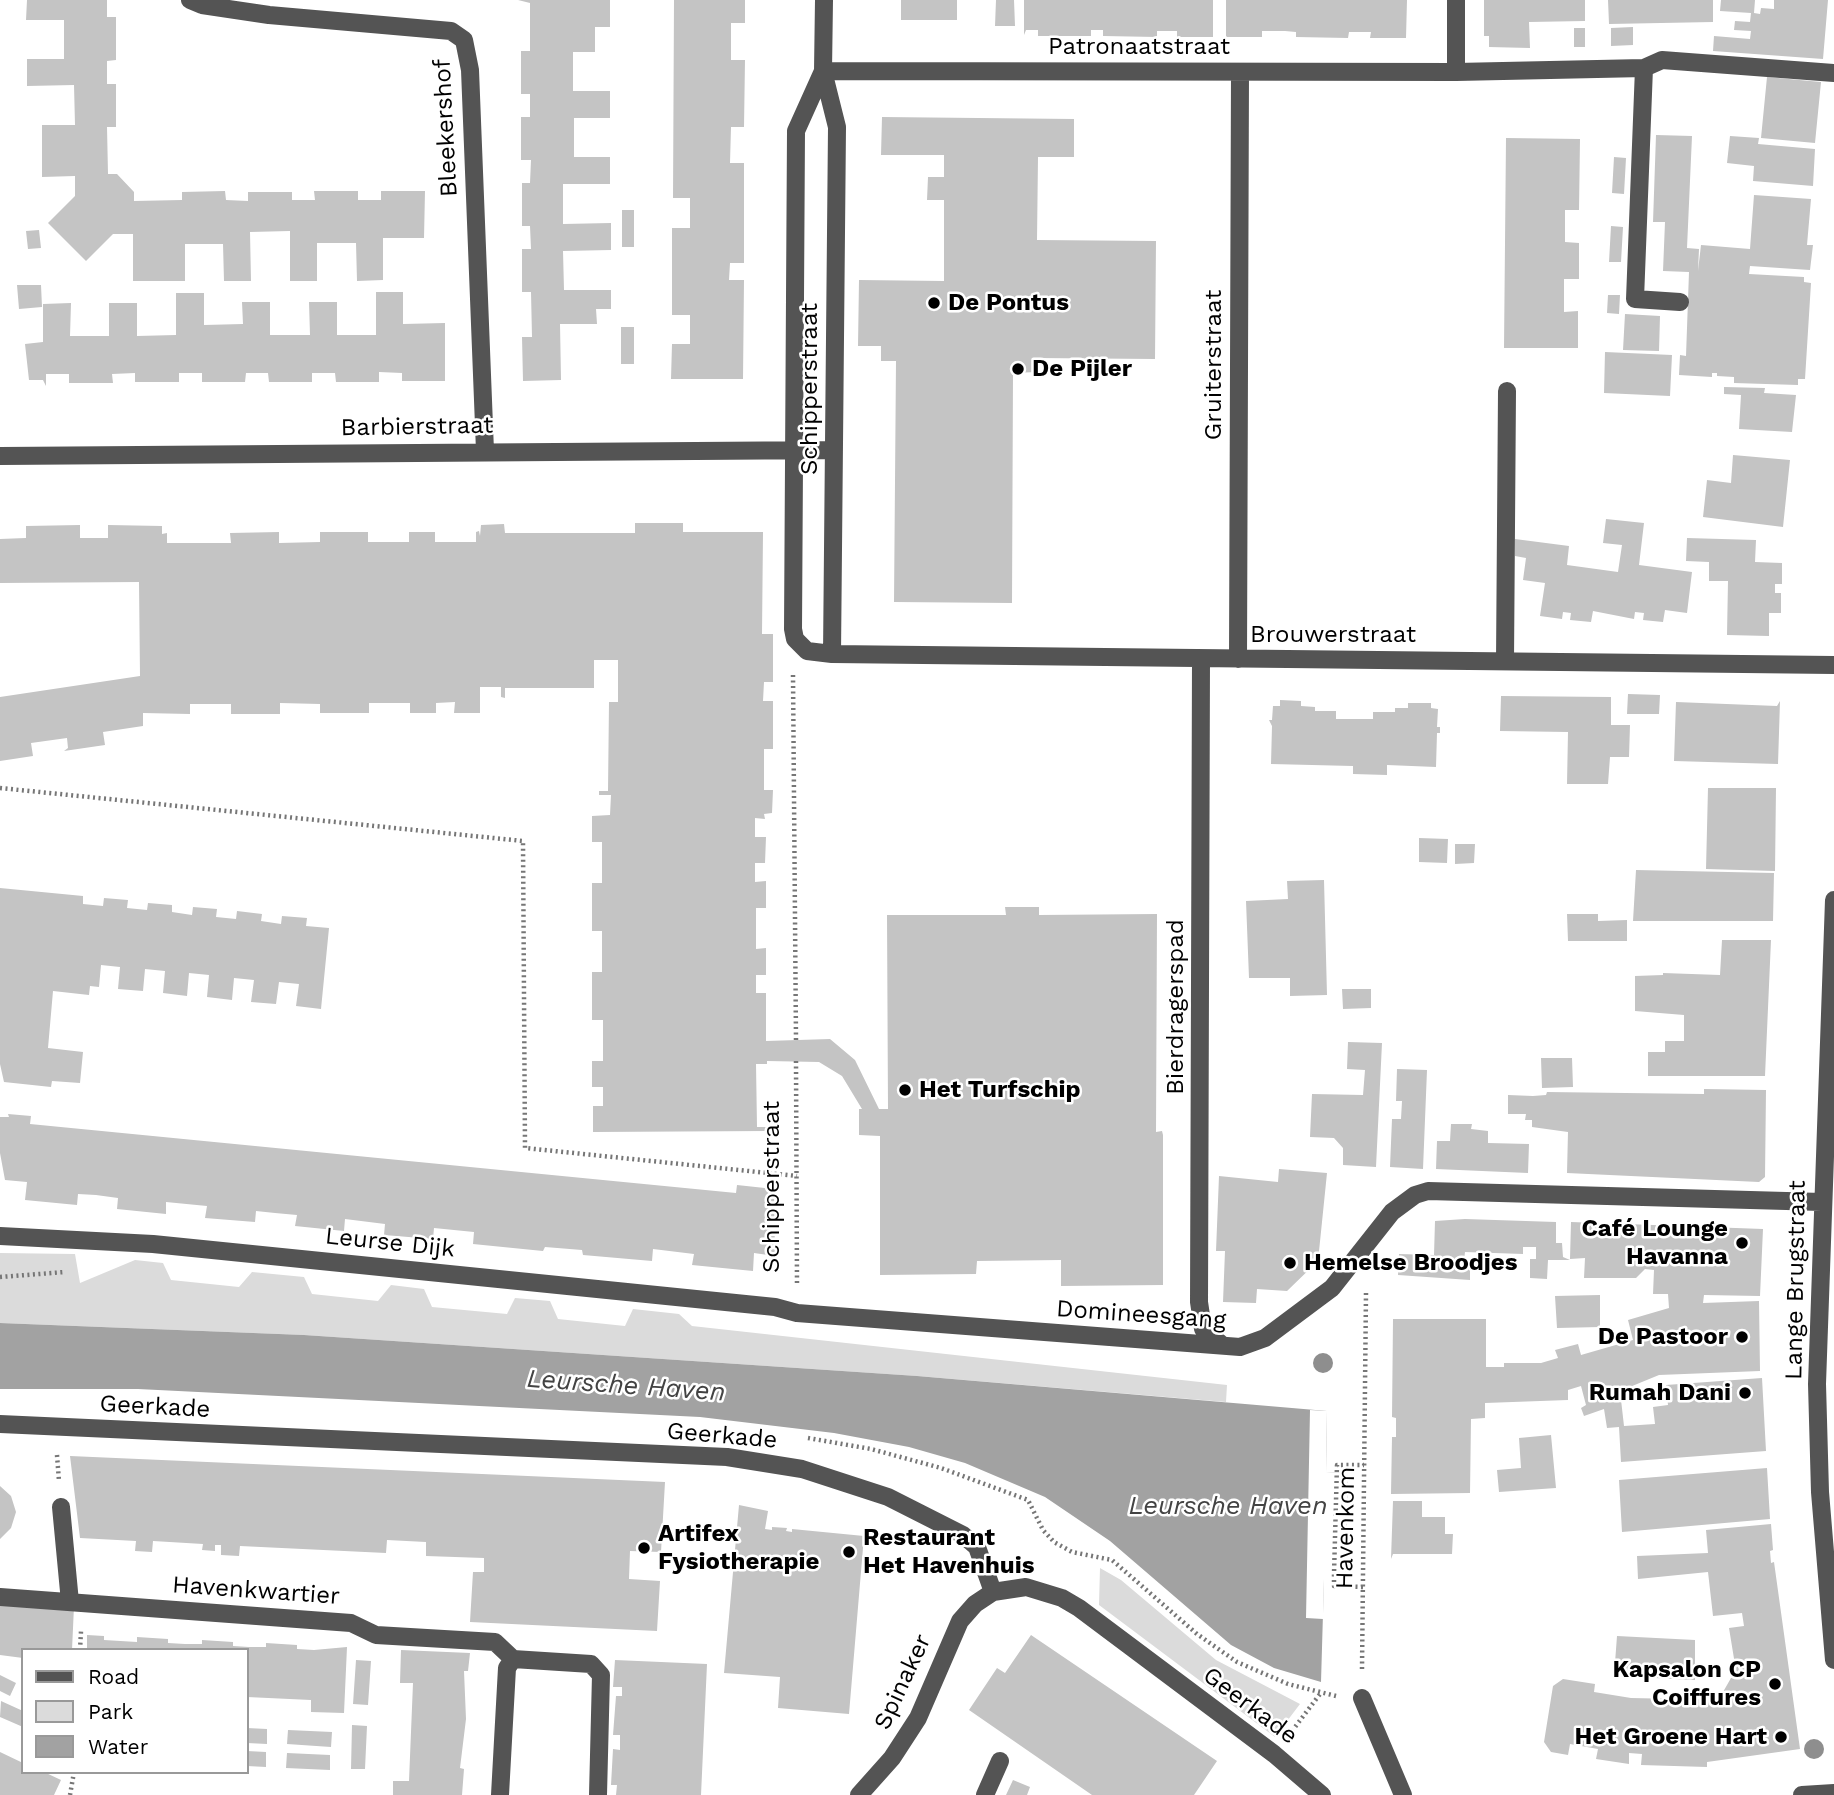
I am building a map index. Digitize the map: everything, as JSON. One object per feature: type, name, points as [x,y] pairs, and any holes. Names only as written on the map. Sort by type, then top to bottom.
[{"type":"street","name":"Bleekershof","points":[[190,0],[202,5],[269,15],[451,31],[464,40],[470,70],[485,451]]},
{"type":"street","name":"Schipperstraat","points":[[824,0],[823,71],[836,128],[832,654]]},
{"type":"street","points":[[1456,0],[1456,72]]},
{"type":"street","name":"Patronaatstraat","points":[[823,71],[1456,72],[1644,68],[1662,60],[1834,73]]},
{"type":"street","points":[[1644,68],[1634,299],[1680,302]]},
{"type":"street","name":"Schipperstraat","points":[[793,629],[796,131],[823,71]]},
{"type":"street","name":"Gruiterstraat","points":[[1238,659],[1240,72]]},
{"type":"street","points":[[1504,661],[1507,391]]},
{"type":"street","name":"Barbierstraat","points":[[0,456],[834,450]]},
{"type":"street","points":[[793,629],[799,646],[807,652],[832,654]]},
{"type":"street","name":"Brouwerstraat","points":[[832,654],[1834,664]]},
{"type":"street","name":"Bierdragerspad","points":[[1201,659],[1199,1301],[1203,1329],[1223,1346]]},
{"type":"street","name":"Lange Brugstraat","points":[[1834,900],[1817,1384],[1820,1492],[1834,1660]]},
{"type":"street","name":"Domineesgang","points":[[775,1307],[797,1313],[1240,1347],[1265,1338],[1332,1288],[1392,1212],[1408,1199],[1428,1191],[1822,1202]]},
{"type":"street","name":"Leurse Dijk","points":[[0,1236],[166,1245],[775,1307]]},
{"type":"street","name":"Geerkade","points":[[0,1424],[727,1458],[778,1465],[859,1486],[963,1535],[977,1547],[993,1592],[1026,1587],[1062,1598],[1274,1754],[1322,1795]]},
{"type":"street","points":[[61,1507],[70,1602]]},
{"type":"street","name":"Spinaker","points":[[859,1795],[892,1758],[918,1718],[960,1621],[975,1604],[993,1592]]},
{"type":"street","name":"Havenkwartier","points":[[0,1597],[351,1623],[376,1635],[495,1642],[513,1659],[591,1664],[601,1675],[598,1795]]},
{"type":"street","points":[[500,1795],[507,1668],[513,1659]]},
{"type":"street","points":[[1362,1698],[1402,1795]]},
{"type":"street","points":[[985,1795],[1000,1760]]},
{"type":"street","points":[[1802,1795],[1834,1793]]},
{"type":"path","points":[[793,629],[796,1040]]},
{"type":"path","points":[[0,788],[523,841],[525,1148],[797,1176]]},
{"type":"path","name":"Schipperstraat","points":[[796,1061],[797,1313]]},
{"type":"path","name":"Havenkom","points":[[1362,1698],[1366,1316]]},
{"type":"path","points":[[55,1426],[61,1507]]},
{"type":"path","points":[[1363,1587],[1335,1586],[1334,1574],[1337,1465],[1364,1465]]},
{"type":"path","points":[[1274,1754],[1320,1694]]},
{"type":"path","points":[[70,1795],[74,1774]]},
{"type":"green space","points":[[0,1253],[75,1254],[80,1283],[135,1260],[163,1263],[171,1280],[239,1287],[252,1272],[304,1277],[312,1294],[378,1301],[391,1285],[424,1289],[432,1307],[507,1314],[515,1298],[550,1301],[558,1319],[625,1326],[633,1309],[679,1314],[692,1326],[1227,1385],[1226,1402],[917,1376],[304,1335],[0,1323]]},
{"type":"green space","points":[[1100,1568],[1121,1580],[1216,1660],[1300,1704],[1275,1737],[1099,1605]]},
{"type":"water","name":"Leursche Haven","points":[[0,1323],[304,1335],[917,1376],[1327,1411],[1326,1472],[1348,1473],[1345,1579],[1324,1579],[1321,1682],[1274,1668],[1231,1645],[1110,1541],[1045,1497],[965,1463],[909,1447],[834,1433],[700,1417],[138,1389],[0,1389]]},
{"type":"pier","points":[[1310,1410],[1327,1411],[1326,1472],[1348,1473],[1345,1579],[1324,1579],[1323,1619],[1306,1618]]},
{"type":"building","points":[[27,0],[107,0],[107,17],[116,17],[116,60],[107,61],[107,84],[116,84],[116,127],[107,127],[108,174],[117,174],[134,192],[134,201],[182,200],[182,192],[225,191],[226,200],[248,201],[248,192],[292,192],[292,200],[315,200],[314,191],[358,191],[358,200],[381,200],[381,191],[425,191],[424,238],[383,238],[383,280],[357,281],[356,243],[317,243],[317,281],[290,281],[290,231],[250,232],[251,281],[224,281],[223,244],[185,244],[185,281],[133,281],[133,234],[113,234],[86,261],[48,223],[75,196],[75,176],[42,177],[42,125],[75,125],[74,85],[27,86],[27,59],[64,59],[64,20],[26,20]]},
{"type":"building","points":[[518,0],[610,0],[610,27],[595,27],[595,52],[573,52],[573,91],[610,91],[610,118],[574,118],[574,157],[610,157],[610,184],[563,184],[563,224],[611,223],[611,250],[563,251],[564,290],[611,290],[611,309],[596,309],[597,324],[560,324],[561,380],[523,381],[522,337],[532,337],[531,292],[522,292],[522,249],[531,249],[530,226],[522,226],[522,183],[530,183],[531,160],[521,160],[521,117],[530,117],[530,94],[521,94],[521,51],[530,51],[530,3]]},
{"type":"building","points":[[674,0],[745,0],[745,23],[731,23],[731,60],[745,60],[744,127],[731,127],[730,163],[744,163],[744,263],[730,263],[729,280],[744,280],[743,379],[671,379],[672,344],[690,344],[690,315],[672,315],[672,228],[690,228],[690,198],[673,198]]},
{"type":"building","points":[[901,0],[957,0],[957,20],[901,20]]},
{"type":"building","points":[[996,0],[1014,0],[1015,26],[995,26]]},
{"type":"building","points":[[1024,0],[1213,0],[1213,37],[1177,37],[1177,31],[1157,31],[1157,37],[1103,36],[1103,30],[1091,30],[1091,36],[1038,36],[1038,30],[1026,30],[1024,35]]},
{"type":"building","points":[[1226,0],[1407,0],[1406,38],[1370,38],[1371,32],[1349,32],[1348,38],[1296,37],[1296,32],[1285,31],[1262,31],[1262,37],[1226,37]]},
{"type":"building","points":[[1484,0],[1585,0],[1585,21],[1529,22],[1530,48],[1489,47],[1489,36],[1484,36]]},
{"type":"building","points":[[1608,0],[1713,0],[1713,22],[1609,24]]},
{"type":"building","points":[[1721,0],[1755,0],[1754,13],[1760,14],[1761,8],[1774,9],[1774,0],[1828,0],[1823,59],[1713,51],[1714,36],[1750,39],[1751,31],[1734,30],[1735,21],[1750,22],[1751,13],[1720,11]]},
{"type":"building","points":[[1633,27],[1633,45],[1611,46],[1611,28]]},
{"type":"building","points":[[1574,28],[1585,28],[1585,47],[1574,47]]},
{"type":"building","points":[[1767,77],[1821,82],[1815,143],[1761,138]]},
{"type":"building","points":[[882,117],[1074,119],[1074,157],[1038,157],[1037,240],[1156,241],[1155,359],[1036,358],[1037,372],[1013,373],[1012,603],[894,602],[896,361],[881,361],[881,346],[858,346],[859,280],[944,281],[944,200],[927,200],[928,177],[944,177],[944,155],[881,155]]},
{"type":"building","points":[[1656,135],[1692,136],[1687,248],[1699,249],[1698,271],[1701,245],[1750,249],[1754,195],[1811,199],[1807,245],[1813,245],[1810,270],[1750,266],[1749,274],[1804,277],[1804,282],[1811,283],[1805,379],[1798,379],[1798,385],[1734,383],[1734,377],[1717,376],[1717,373],[1712,373],[1712,377],[1679,375],[1680,355],[1686,356],[1689,272],[1663,271],[1665,222],[1653,222]]},
{"type":"building","points":[[1730,136],[1759,138],[1758,144],[1815,149],[1813,186],[1753,181],[1754,166],[1727,163]]},
{"type":"building","points":[[1506,138],[1580,139],[1579,210],[1565,210],[1565,242],[1579,243],[1579,279],[1564,279],[1564,312],[1578,311],[1578,348],[1504,348]]},
{"type":"building","points":[[1614,157],[1626,158],[1624,194],[1612,193]]},
{"type":"building","points":[[622,210],[634,210],[634,247],[622,247]]},
{"type":"building","points":[[1611,226],[1623,227],[1621,262],[1609,262]]},
{"type":"building","points":[[39,230],[41,248],[28,249],[26,231]]},
{"type":"building","points":[[17,285],[41,285],[42,307],[19,309]]},
{"type":"building","points":[[376,292],[403,292],[403,324],[445,323],[445,381],[402,381],[402,373],[379,372],[379,382],[336,382],[335,373],[312,373],[312,382],[269,382],[268,373],[246,373],[245,382],[202,382],[202,373],[179,373],[179,382],[135,382],[135,373],[112,374],[113,383],[69,383],[69,374],[46,374],[46,386],[43,380],[29,380],[25,344],[43,342],[43,304],[71,303],[70,336],[109,336],[109,303],[137,303],[137,336],[176,335],[176,293],[204,293],[204,325],[243,324],[242,302],[270,302],[270,335],[310,335],[309,302],[337,302],[337,335],[376,335]]},
{"type":"building","points":[[1608,295],[1620,295],[1619,314],[1607,313]]},
{"type":"building","points":[[1625,314],[1660,316],[1659,351],[1623,350]]},
{"type":"building","points":[[621,327],[634,327],[634,364],[621,364]]},
{"type":"building","points":[[1605,352],[1672,355],[1670,396],[1604,393]]},
{"type":"building","points":[[1724,387],[1765,388],[1764,393],[1796,395],[1792,432],[1739,429],[1741,395],[1724,394]]},
{"type":"building","points":[[1733,455],[1790,460],[1783,527],[1703,517],[1707,480],[1731,483]]},
{"type":"building","points":[[1606,519],[1644,523],[1639,565],[1692,572],[1687,613],[1665,610],[1663,622],[1643,620],[1644,613],[1635,612],[1634,619],[1593,611],[1591,622],[1570,620],[1571,613],[1563,612],[1562,619],[1540,616],[1545,583],[1523,580],[1526,558],[1515,556],[1515,539],[1569,546],[1567,565],[1618,572],[1622,545],[1603,543]]},
{"type":"building","points":[[635,523],[683,523],[683,532],[763,532],[762,634],[773,634],[773,682],[764,682],[763,701],[773,701],[773,749],[764,749],[764,790],[773,790],[772,813],[764,814],[765,819],[755,818],[755,837],[766,837],[765,863],[755,863],[755,882],[766,881],[766,908],[756,908],[756,949],[766,948],[766,975],[756,975],[756,993],[766,993],[766,1041],[830,1039],[855,1060],[879,1109],[888,1109],[887,915],[1006,915],[1005,907],[1039,907],[1039,915],[1157,914],[1156,1132],[1162,1131],[1163,1135],[1163,1285],[1061,1286],[1061,1260],[977,1261],[976,1274],[880,1275],[880,1136],[859,1135],[859,1109],[862,1109],[842,1076],[819,1062],[767,1061],[767,1064],[756,1064],[757,1127],[767,1127],[767,1131],[593,1132],[593,1106],[603,1106],[603,1087],[592,1087],[592,1061],[603,1061],[603,1020],[592,1020],[592,972],[602,972],[602,931],[592,931],[592,883],[602,883],[602,842],[592,842],[592,816],[610,815],[611,795],[599,795],[599,791],[608,791],[609,702],[618,702],[618,660],[594,660],[594,688],[505,688],[505,698],[501,697],[501,687],[480,687],[480,713],[454,713],[455,702],[436,703],[436,713],[410,713],[410,703],[369,703],[369,713],[320,713],[320,704],[280,703],[280,714],[231,714],[231,704],[190,704],[190,714],[143,713],[143,726],[103,732],[105,745],[64,751],[68,748],[67,738],[31,743],[33,756],[0,761],[0,697],[140,676],[139,582],[0,583],[0,539],[26,538],[26,526],[80,525],[80,538],[108,538],[108,525],[162,526],[162,534],[167,533],[167,543],[231,543],[230,533],[279,532],[279,543],[320,542],[320,532],[368,532],[368,542],[409,542],[409,532],[435,532],[435,542],[476,542],[476,532],[479,531],[480,536],[481,525],[504,524],[505,533],[635,533]]},
{"type":"building","points":[[1687,538],[1756,540],[1755,562],[1782,563],[1782,584],[1775,584],[1775,593],[1781,593],[1781,613],[1769,613],[1769,636],[1727,635],[1728,581],[1709,581],[1709,562],[1686,561]]},
{"type":"building","points":[[1628,694],[1660,695],[1659,714],[1627,714]]},
{"type":"building","points":[[1501,696],[1611,697],[1611,725],[1630,725],[1629,757],[1610,757],[1608,784],[1567,784],[1568,732],[1500,731]]},
{"type":"building","points":[[1280,700],[1301,701],[1301,706],[1315,707],[1315,711],[1336,711],[1336,719],[1373,719],[1373,712],[1395,712],[1395,708],[1408,708],[1408,703],[1431,703],[1431,708],[1438,709],[1437,727],[1440,727],[1440,733],[1437,733],[1436,767],[1387,765],[1387,775],[1353,774],[1353,766],[1271,764],[1272,726],[1269,720],[1272,720],[1273,706],[1280,706]]},
{"type":"building","points":[[1780,701],[1778,764],[1674,761],[1676,702],[1777,706]]},
{"type":"building","points":[[1708,788],[1776,788],[1775,871],[1706,869]]},
{"type":"building","points":[[1419,838],[1448,839],[1447,863],[1419,862]]},
{"type":"building","points":[[1455,844],[1475,844],[1474,863],[1455,864]]},
{"type":"building","points":[[1636,870],[1774,873],[1773,921],[1633,921]]},
{"type":"building","points":[[1324,880],[1327,995],[1290,996],[1290,978],[1249,978],[1246,901],[1288,899],[1287,881]]},
{"type":"building","points":[[0,888],[83,896],[83,904],[103,906],[104,898],[128,900],[127,908],[147,910],[148,903],[172,905],[172,912],[192,915],[193,907],[217,909],[216,917],[236,919],[237,911],[262,914],[261,921],[281,924],[282,916],[307,918],[306,926],[329,928],[321,1009],[296,1006],[299,984],[279,982],[276,1004],[251,1002],[254,980],[234,978],[232,1000],[207,997],[209,975],[189,973],[187,996],[163,993],[165,971],[145,969],[143,991],[118,989],[120,967],[101,965],[99,987],[90,986],[89,995],[53,991],[48,1048],[83,1052],[80,1083],[52,1081],[51,1087],[4,1082],[0,1064]]},
{"type":"building","points":[[1567,914],[1598,914],[1598,921],[1627,920],[1627,941],[1568,941]]},
{"type":"building","points":[[1722,940],[1771,940],[1765,1076],[1648,1076],[1648,1052],[1665,1052],[1665,1041],[1684,1041],[1684,1015],[1635,1011],[1635,976],[1663,973],[1720,975]]},
{"type":"building","points":[[1342,989],[1371,989],[1371,1008],[1343,1009]]},
{"type":"building","points":[[1348,1042],[1382,1043],[1376,1167],[1343,1165],[1343,1148],[1334,1138],[1310,1137],[1312,1094],[1363,1095],[1365,1070],[1347,1069]]},
{"type":"building","points":[[1541,1058],[1572,1058],[1573,1087],[1542,1088]]},
{"type":"building","points":[[1397,1069],[1427,1070],[1423,1169],[1390,1167],[1392,1119],[1401,1119],[1402,1101],[1396,1101]]},
{"type":"building","points":[[1704,1089],[1766,1090],[1765,1177],[1759,1182],[1567,1173],[1568,1132],[1532,1127],[1532,1120],[1525,1120],[1526,1114],[1508,1114],[1508,1095],[1546,1095],[1547,1092],[1704,1094]]},
{"type":"building","points":[[8,1114],[31,1116],[30,1124],[736,1193],[737,1185],[774,1189],[775,1256],[754,1253],[753,1271],[692,1265],[694,1254],[653,1249],[652,1261],[583,1255],[582,1250],[545,1247],[543,1251],[473,1244],[474,1232],[434,1228],[433,1239],[384,1235],[385,1224],[345,1219],[344,1231],[295,1226],[297,1215],[256,1211],[255,1222],[205,1218],[207,1206],[166,1202],[166,1214],[117,1209],[118,1198],[96,1195],[78,1194],[77,1205],[25,1200],[27,1182],[5,1180],[0,1153],[0,1117],[9,1117]]},
{"type":"building","points":[[1451,1124],[1472,1124],[1471,1129],[1488,1131],[1488,1143],[1529,1144],[1528,1173],[1436,1169],[1437,1141],[1450,1141]]},
{"type":"building","points":[[1279,1169],[1327,1173],[1318,1261],[1287,1291],[1257,1289],[1256,1303],[1223,1302],[1225,1251],[1216,1251],[1219,1176],[1278,1182]]},
{"type":"building","points":[[1465,1219],[1556,1222],[1556,1243],[1562,1243],[1563,1257],[1570,1260],[1548,1260],[1547,1279],[1530,1278],[1530,1259],[1536,1259],[1536,1247],[1523,1247],[1523,1254],[1465,1252],[1464,1260],[1470,1260],[1470,1280],[1398,1275],[1399,1254],[1434,1255],[1435,1221]]},
{"type":"building","points":[[1571,1222],[1763,1229],[1760,1296],[1704,1295],[1703,1303],[1759,1301],[1760,1371],[1659,1375],[1620,1391],[1624,1426],[1655,1424],[1653,1407],[1668,1405],[1666,1385],[1762,1378],[1766,1451],[1621,1462],[1619,1427],[1607,1428],[1604,1409],[1584,1416],[1581,1408],[1586,1405],[1581,1386],[1568,1390],[1568,1400],[1485,1403],[1485,1418],[1471,1419],[1470,1493],[1391,1494],[1392,1437],[1396,1437],[1396,1418],[1392,1417],[1393,1319],[1486,1319],[1486,1367],[1504,1367],[1504,1363],[1541,1363],[1558,1358],[1555,1350],[1578,1344],[1581,1355],[1633,1340],[1628,1320],[1669,1308],[1668,1294],[1653,1294],[1654,1270],[1645,1269],[1636,1278],[1584,1278],[1585,1258],[1570,1259]]},
{"type":"building","points":[[1600,1295],[1600,1327],[1557,1328],[1555,1296]]},
{"type":"building","points":[[1551,1435],[1556,1488],[1499,1492],[1497,1470],[1521,1468],[1519,1438]]},
{"type":"building","points":[[70,1456],[665,1482],[661,1552],[630,1551],[629,1579],[660,1581],[657,1631],[470,1622],[473,1572],[484,1572],[484,1558],[426,1556],[426,1542],[387,1540],[386,1553],[240,1546],[239,1556],[221,1555],[221,1545],[215,1545],[215,1551],[202,1550],[203,1544],[153,1541],[152,1552],[135,1551],[136,1541],[80,1538]]},
{"type":"building","points":[[1767,1468],[1770,1519],[1622,1532],[1619,1480]]},
{"type":"building","points":[[0,1486],[11,1496],[16,1512],[11,1528],[0,1539]]},
{"type":"building","points":[[1393,1501],[1422,1501],[1422,1517],[1445,1517],[1445,1534],[1453,1534],[1452,1554],[1393,1554],[1391,1559]]},
{"type":"building","points":[[739,1505],[768,1511],[765,1529],[787,1528],[786,1531],[792,1532],[792,1529],[864,1536],[849,1714],[778,1708],[780,1677],[724,1673]]},
{"type":"building","points":[[1771,1524],[1771,1563],[1774,1562],[1800,1749],[1707,1762],[1707,1767],[1641,1765],[1642,1754],[1629,1753],[1629,1764],[1596,1759],[1598,1749],[1570,1744],[1568,1755],[1551,1752],[1544,1742],[1553,1686],[1563,1679],[1595,1684],[1594,1692],[1631,1698],[1724,1700],[1723,1692],[1731,1678],[1737,1677],[1729,1628],[1744,1626],[1742,1613],[1713,1616],[1708,1572],[1638,1579],[1637,1556],[1708,1553],[1706,1530]]},
{"type":"building","points":[[0,1602],[74,1606],[72,1648],[21,1648],[21,1658],[0,1655]]},
{"type":"building","points":[[87,1635],[104,1636],[104,1640],[137,1642],[137,1637],[168,1639],[168,1643],[185,1644],[202,1644],[202,1640],[233,1642],[233,1646],[249,1647],[266,1647],[266,1643],[297,1645],[297,1649],[314,1650],[347,1647],[344,1713],[311,1712],[311,1700],[248,1697],[248,1648],[87,1648]]},
{"type":"building","points":[[1031,1635],[1217,1761],[1194,1795],[1092,1795],[969,1710],[997,1668],[1005,1673]]},
{"type":"building","points":[[1617,1636],[1695,1640],[1695,1680],[1614,1676]]},
{"type":"building","points":[[401,1650],[470,1653],[468,1671],[464,1671],[466,1719],[460,1768],[464,1769],[462,1795],[393,1795],[393,1781],[409,1781],[413,1683],[400,1683]]},
{"type":"building","points":[[356,1660],[371,1661],[368,1705],[353,1704]]},
{"type":"building","points":[[615,1660],[707,1664],[701,1795],[616,1795],[617,1785],[611,1785],[613,1749],[620,1750],[620,1735],[613,1735],[616,1696],[622,1696],[622,1687],[613,1687]]},
{"type":"building","points":[[0,1675],[16,1683],[10,1696],[0,1691]]},
{"type":"building","points":[[1,1701],[21,1710],[21,1726],[0,1717]]},
{"type":"building","points":[[352,1725],[367,1726],[365,1769],[351,1769]]},
{"type":"building","points":[[248,1728],[267,1729],[267,1744],[248,1743]]},
{"type":"building","points":[[288,1730],[332,1732],[331,1747],[287,1744]]},
{"type":"building","points":[[248,1751],[266,1752],[266,1767],[248,1766]]},
{"type":"building","points":[[0,1752],[21,1762],[21,1774],[48,1774],[61,1780],[54,1795],[0,1795]]},
{"type":"building","points":[[287,1753],[330,1755],[330,1770],[286,1768]]},
{"type":"building","points":[[1013,1780],[1030,1787],[1027,1795],[1006,1795]]},
{"type":"place","name":"De Pontus","points":[[934,303]]},
{"type":"place","name":"De Pijler","points":[[1018,369]]},
{"type":"place","name":"Het Turfschip","points":[[905,1090]]},
{"type":"place","name":"Café Lounge Havanna","points":[[1742,1243]]},
{"type":"place","name":"Hemelse Broodjes","points":[[1290,1263]]},
{"type":"place","name":"De Pastoor","points":[[1742,1337]]},
{"type":"place","name":"Rumah Dani","points":[[1745,1393]]},
{"type":"place","name":"Artifex Fysiotherapie","points":[[644,1548]]},
{"type":"place","name":"Restaurant Het Havenhuis","points":[[849,1552]]},
{"type":"place","name":"Kapsalon CP Coiffures","points":[[1775,1684]]},
{"type":"place","name":"Het Groene Hart","points":[[1781,1737]]}]
